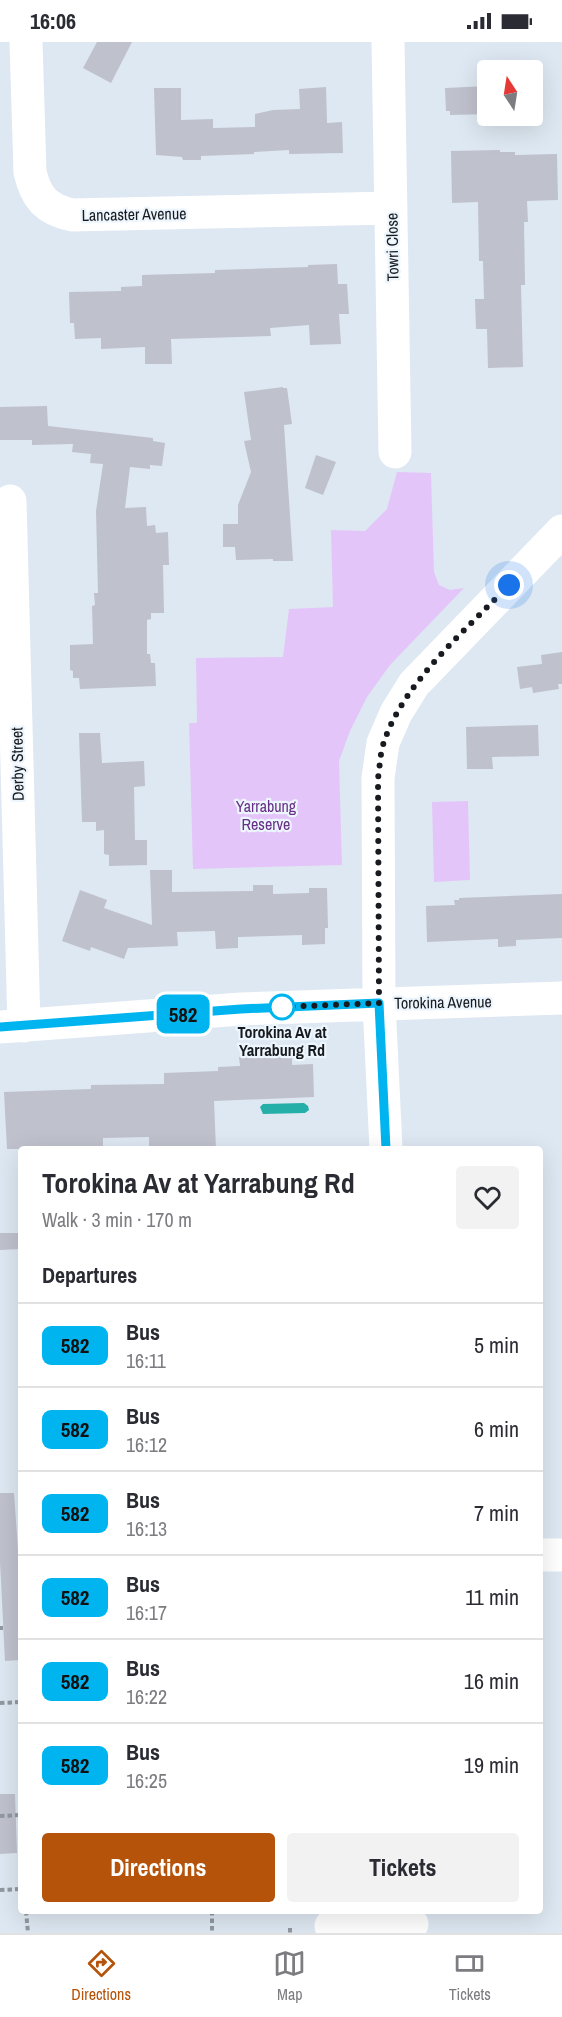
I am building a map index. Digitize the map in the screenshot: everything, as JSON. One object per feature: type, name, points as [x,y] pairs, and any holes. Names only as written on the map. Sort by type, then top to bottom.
[{"type":"street","name":"Lancaster Avenue","points":[[26,42],[30,172],[34,188],[42,200],[56,211],[72,215],[391,208]]},
{"type":"street","name":"Towri Close","points":[[388,42],[395,452]]},
{"type":"street","name":"Derby Street","points":[[10,501],[12,1027]]},
{"type":"street","points":[[386,1146],[379,1003],[378,778],[383,743],[396,713],[414,684],[562,531]]},
{"type":"street","name":"Torokina Avenue","points":[[12,1027],[241,1009],[562,998]]},
{"type":"street","points":[[543,1556],[562,1555]]},
{"type":"street","points":[[331,1926],[412,1923]]},
{"type":"path","points":[[0,1703],[18,1702]]},
{"type":"path","points":[[0,1816],[18,1815]]},
{"type":"path","points":[[0,1890],[18,1890]]},
{"type":"path","points":[[26,1914],[28,1933]]},
{"type":"path","points":[[212,1914],[212,1933]]},
{"type":"green space","name":"Yarrabung Reserve","points":[[397,472],[431,473],[434,572],[439,585],[450,590],[464,588],[390,665],[367,697],[350,731],[339,761],[342,865],[193,869],[189,723],[197,723],[196,658],[283,657],[289,609],[333,607],[331,530],[365,531],[387,509]]},
{"type":"green space","points":[[468,801],[470,880],[434,882],[432,802]]},
{"type":"shaded area","points":[[304,1103],[309,1110],[305,1113],[263,1114],[260,1107],[263,1104]]},
{"type":"building","points":[[97,42],[132,42],[111,83],[83,68]]},
{"type":"building","points":[[326,87],[327,123],[342,122],[343,153],[289,154],[289,150],[201,156],[201,160],[183,160],[182,157],[156,155],[154,88],[181,88],[181,120],[213,119],[213,128],[255,127],[255,114],[273,110],[300,109],[299,89]]},
{"type":"building","points":[[477,87],[477,114],[450,115],[450,111],[446,111],[445,88]]},
{"type":"building","points":[[500,150],[500,152],[515,152],[515,155],[557,154],[558,200],[527,201],[528,222],[524,222],[525,285],[521,285],[523,367],[488,368],[487,329],[476,329],[475,299],[484,299],[483,261],[479,261],[478,202],[452,203],[451,151]]},
{"type":"building","points":[[337,264],[338,284],[347,284],[349,314],[339,314],[341,344],[310,345],[309,325],[270,328],[271,336],[171,339],[172,364],[145,364],[145,347],[101,349],[101,338],[75,339],[74,323],[70,323],[69,292],[121,291],[121,287],[142,286],[142,275],[215,273],[215,270]]},
{"type":"building","points":[[287,388],[292,424],[284,425],[293,561],[236,560],[235,547],[223,547],[223,524],[238,524],[238,505],[251,472],[244,441],[251,440],[244,392]]},
{"type":"building","points":[[47,406],[48,426],[153,438],[153,441],[165,443],[162,466],[150,465],[150,469],[130,467],[125,508],[146,507],[147,526],[155,525],[156,533],[168,532],[169,565],[163,565],[164,613],[151,613],[151,619],[147,620],[147,654],[150,654],[151,663],[155,663],[156,686],[80,689],[79,678],[73,678],[73,671],[70,670],[70,645],[93,644],[92,606],[95,605],[94,593],[98,593],[96,511],[103,464],[90,463],[91,454],[72,452],[73,444],[32,445],[32,440],[0,440],[0,407]]},
{"type":"building","points":[[316,455],[336,462],[323,495],[305,488]]},
{"type":"building","points":[[562,652],[562,684],[558,684],[559,689],[533,693],[532,687],[520,689],[517,667],[542,664],[541,655]]},
{"type":"building","points":[[538,725],[539,756],[492,757],[493,769],[467,769],[466,727]]},
{"type":"building","points":[[79,733],[100,733],[102,763],[144,761],[145,786],[134,787],[135,840],[147,840],[147,865],[109,866],[109,855],[104,854],[104,830],[96,831],[96,822],[82,822]]},
{"type":"building","points":[[150,870],[172,870],[172,892],[253,891],[253,885],[273,885],[273,894],[309,893],[309,888],[327,888],[328,928],[325,928],[325,944],[302,945],[302,935],[238,937],[238,948],[216,949],[215,931],[177,932],[178,946],[128,948],[124,959],[91,947],[90,951],[62,941],[80,890],[107,900],[104,908],[152,925]]},
{"type":"building","points":[[562,894],[562,938],[516,940],[516,946],[498,947],[498,939],[427,942],[426,906],[455,905],[454,900],[459,900],[459,898]]},
{"type":"building","points":[[292,1055],[292,1065],[313,1064],[314,1097],[214,1101],[216,1146],[149,1146],[149,1137],[103,1138],[103,1146],[18,1146],[18,1149],[7,1149],[4,1092],[91,1089],[91,1085],[164,1084],[164,1073],[218,1071],[218,1067],[240,1066],[239,1057]]},
{"type":"building","points":[[0,1233],[18,1233],[18,1249],[0,1250]]},
{"type":"building","points":[[0,1493],[14,1493],[18,1550],[18,1660],[5,1661],[0,1562]]},
{"type":"building","points":[[0,1794],[15,1794],[17,1853],[0,1854]]},
{"type":"bus line","name":"582","points":[[0,1027],[241,1009],[379,1003],[386,1146]]},
{"type":"place","name":"Torokina Av at Yarrabung Rd","points":[[282,1007]]},
{"type":"route","points":[[282,1007],[379,1003],[378,778],[383,743],[396,713],[414,684],[509,585]]}]
